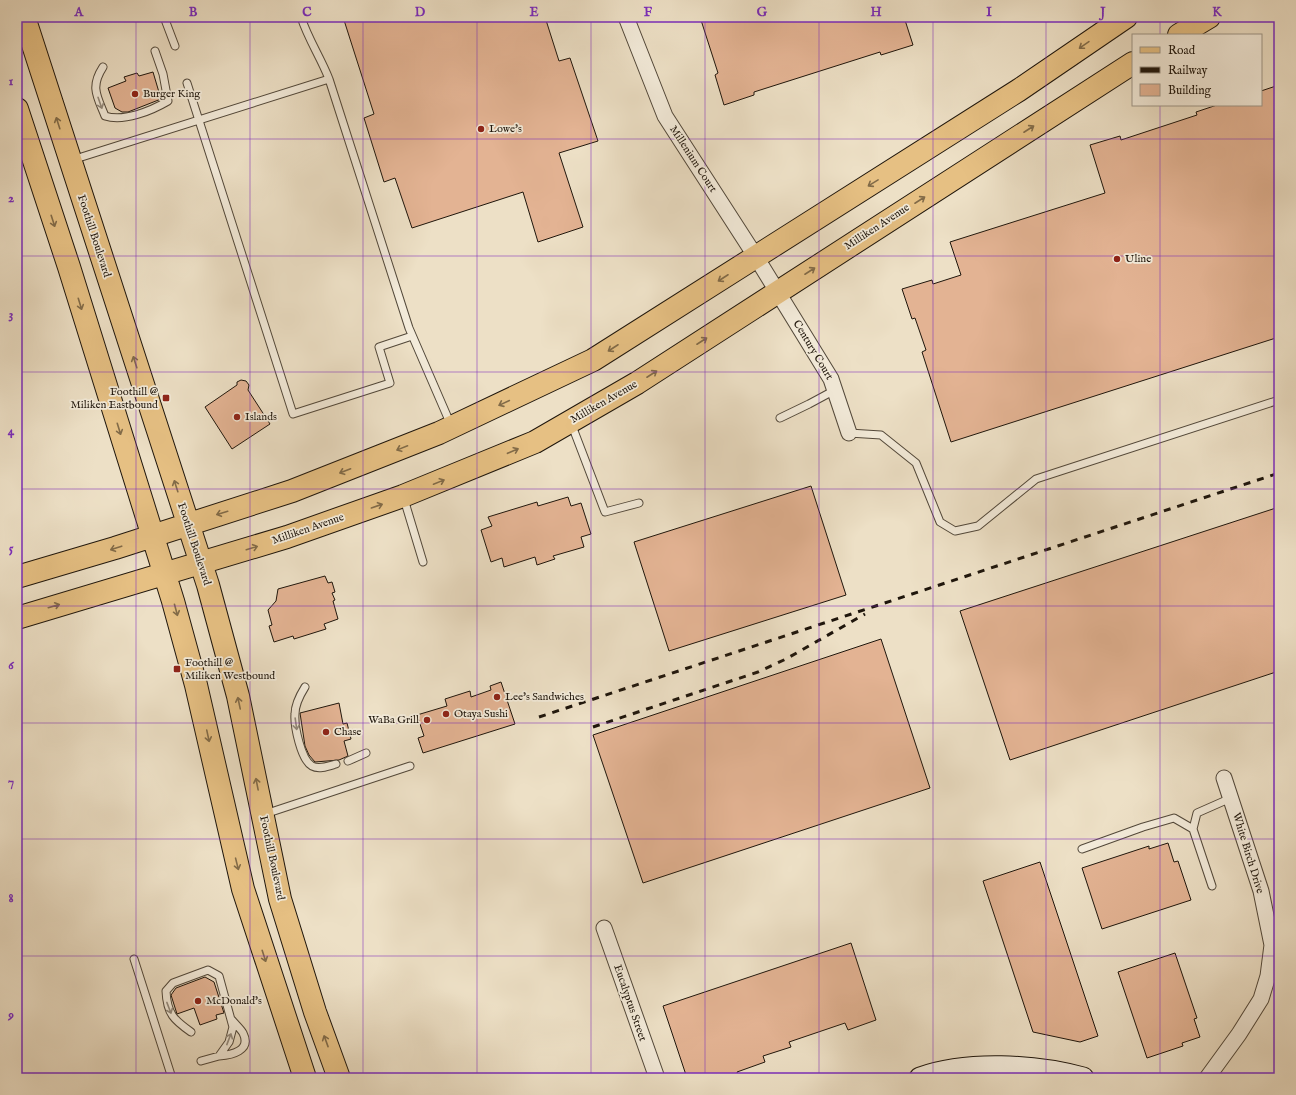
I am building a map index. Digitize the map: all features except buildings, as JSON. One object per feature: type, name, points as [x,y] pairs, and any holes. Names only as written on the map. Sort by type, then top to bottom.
[{"type":"main road","name":"Foothill Boulevard","points":[[24,17],[201,564],[238,696],[280,899],[315,1012],[339,1078]]},
{"type":"main road","points":[[17,577],[292,490],[381,457],[452,427],[594,360],[1019,90],[1126,17]]},
{"type":"main road","points":[[1182,34],[1209,17]]},
{"type":"main road","name":"Milliken Avenue","points":[[17,618],[165,572],[201,564],[287,537],[403,496],[535,442],[636,383],[1132,64]]},
{"type":"main road","points":[[17,109],[165,572],[196,685],[243,889],[305,1078]]},
{"type":"street","name":"Millenium Court","points":[[626,17],[665,116],[778,292]]},
{"type":"street","name":"Century Court","points":[[778,292],[831,379],[849,434]]},
{"type":"street","name":"White Birch Drive","points":[[1207,1078],[1239,1034],[1260,999],[1268,976],[1272,945],[1261,891],[1224,778]]},
{"type":"street","name":"Eucalyptus Street","points":[[604,928],[657,1078]]},
{"type":"street","points":[[920,1078],[953,1071],[1000,1067],[1032,1068],[1061,1072],[1083,1078]]},
{"type":"lane","points":[[164,17],[175,46]]},
{"type":"lane","points":[[301,17],[305,29],[321,58],[329,79],[412,336],[452,427]]},
{"type":"lane","points":[[103,67],[96,78],[96,90],[105,116],[113,119],[126,118],[160,106],[168,101],[163,74],[155,52]]},
{"type":"lane","points":[[70,160],[329,79]]},
{"type":"lane","points":[[187,83],[293,414],[390,383],[379,347],[412,336]]},
{"type":"lane","points":[[780,418],[835,390]]},
{"type":"lane","points":[[849,434],[881,435],[916,463],[940,522],[955,531],[978,526],[1036,479],[1279,400]]},
{"type":"lane","points":[[571,421],[605,512],[639,503]]},
{"type":"lane","points":[[403,496],[423,562]]},
{"type":"lane","points":[[305,687],[298,699],[295,713],[296,727],[305,760],[313,767],[322,768],[336,764]]},
{"type":"lane","points":[[348,761],[366,753]]},
{"type":"lane","points":[[262,814],[410,766]]},
{"type":"lane","points":[[1212,886],[1193,829],[1197,813],[1231,798]]},
{"type":"lane","points":[[1082,850],[1143,827],[1174,818],[1193,829]]},
{"type":"lane","points":[[134,959],[172,1078]]},
{"type":"lane","points":[[191,1032],[170,1014],[166,1004],[166,992],[173,983],[208,970],[219,976],[234,1027],[229,1042],[219,1056]]},
{"type":"lane","points":[[201,1061],[219,1056],[232,1055],[241,1050],[244,1042],[243,1033],[232,1020]]},
{"type":"railway","points":[[539,717],[1279,473]]},
{"type":"railway","points":[[593,727],[758,672],[786,659],[865,614]]},
{"type":"place","name":"Burger King","points":[[135,94]]},
{"type":"place","name":"Lowe's","points":[[481,129]]},
{"type":"place","name":"Uline","points":[[1117,259]]},
{"type":"place","name":"Foothill @ Miliken Eastbound","points":[[166,398]]},
{"type":"place","name":"Islands","points":[[237,417]]},
{"type":"place","name":"Foothill @ Miliken Westbound","points":[[177,669]]},
{"type":"place","name":"Lee's Sandwiches","points":[[497,697]]},
{"type":"place","name":"Otaya Sushi","points":[[446,714]]},
{"type":"place","name":"WaBa Grill","points":[[427,720]]},
{"type":"place","name":"Chase","points":[[326,732]]},
{"type":"place","name":"McDonald's","points":[[198,1001]]}]
